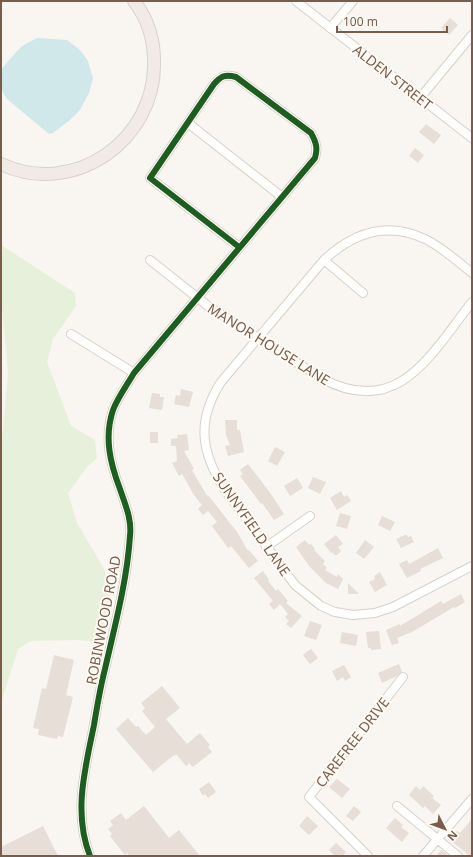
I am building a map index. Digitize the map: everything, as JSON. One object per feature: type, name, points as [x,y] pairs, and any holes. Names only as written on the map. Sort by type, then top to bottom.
[{"type":"highway","points":[[1,164],[10,169],[40,174],[66,172],[80,169],[97,161],[122,142],[134,129],[145,109],[152,91],[155,70],[154,49],[151,34],[145,18],[134,1]]},
{"type":"street","name":"ALDEN STREET","points":[[296,1],[472,138]]},
{"type":"street","points":[[330,28],[353,1]]},
{"type":"street","points":[[420,98],[472,35]]},
{"type":"street","name":"ROBINWOOD ROAD","points":[[90,856],[82,826],[81,793],[104,671],[119,614],[126,576],[131,525],[112,467],[108,446],[109,425],[114,409],[134,373],[315,158],[317,151],[316,142],[310,133],[236,77],[228,75],[221,77],[214,84],[188,123]]},
{"type":"street","points":[[239,247],[150,178],[188,123],[282,197]]},
{"type":"street","name":"SUNNYFIELD LANE","points":[[472,273],[438,247],[424,239],[395,231],[379,230],[362,235],[336,248],[324,260],[221,382],[212,395],[207,410],[204,432],[209,461],[217,477],[266,547],[295,585],[321,606],[335,612],[353,614],[375,613],[393,607],[472,566]]},
{"type":"street","name":"MANOR HOUSE LANE","points":[[150,260],[222,316],[334,385],[362,391],[377,391],[392,386],[403,381],[423,365],[472,302]]},
{"type":"street","points":[[324,260],[364,293]]},
{"type":"street","points":[[71,334],[134,373]]},
{"type":"street","points":[[266,547],[310,516]]},
{"type":"street","name":"CAREFREE DRIVE","points":[[368,856],[309,797],[403,678]]},
{"type":"street","points":[[423,856],[472,800]]},
{"type":"street","points":[[397,806],[458,856]]},
{"type":"green space","points":[[1,245],[75,293],[76,306],[53,339],[47,362],[71,426],[95,440],[97,458],[87,467],[68,493],[77,523],[104,569],[110,597],[99,642],[77,640],[30,641],[18,649],[1,703],[1,451],[8,372],[1,296]]},
{"type":"water","points":[[37,38],[67,40],[80,50],[88,61],[93,78],[89,93],[80,110],[70,120],[53,133],[49,134],[7,99],[1,89],[1,70],[22,46]]},
{"type":"building","points":[[450,18],[458,25],[449,35],[441,28]]},
{"type":"building","points":[[426,124],[441,135],[434,144],[419,132]]},
{"type":"building","points":[[415,148],[424,155],[418,163],[409,156]]},
{"type":"building","points":[[181,389],[193,392],[189,407],[174,404],[176,395],[180,396]]},
{"type":"building","points":[[152,393],[160,394],[160,397],[164,397],[162,410],[149,408]]},
{"type":"building","points":[[225,420],[237,420],[237,430],[240,430],[244,452],[228,456],[225,446],[230,445],[226,435]]},
{"type":"building","points":[[150,432],[158,432],[158,443],[150,443]]},
{"type":"building","points":[[187,434],[189,450],[184,451],[194,469],[192,470],[207,496],[208,495],[237,532],[248,551],[249,550],[258,561],[249,568],[231,546],[228,548],[212,526],[217,522],[208,511],[203,515],[198,509],[202,505],[194,495],[182,474],[179,476],[172,463],[177,461],[176,446],[171,446],[171,439],[178,438],[177,435]]},
{"type":"building","points":[[275,447],[285,452],[277,466],[268,461]]},
{"type":"building","points":[[248,464],[284,514],[274,520],[240,476],[243,474],[240,470]]},
{"type":"building","points":[[313,477],[326,482],[320,494],[308,488]]},
{"type":"building","points":[[297,478],[303,488],[290,496],[284,486]]},
{"type":"building","points":[[341,491],[344,497],[347,495],[351,501],[337,510],[330,498]]},
{"type":"building","points":[[340,513],[351,516],[347,529],[336,526]]},
{"type":"building","points":[[382,516],[395,522],[390,531],[378,525]]},
{"type":"building","points":[[336,535],[343,544],[338,547],[341,551],[335,555],[332,552],[331,553],[324,544]]},
{"type":"building","points":[[405,535],[408,537],[411,536],[414,542],[401,548],[396,539]]},
{"type":"building","points":[[305,540],[309,545],[311,544],[315,549],[314,550],[325,561],[323,564],[327,568],[325,570],[337,577],[338,574],[343,579],[338,589],[326,583],[309,566],[296,547]]},
{"type":"building","points":[[365,540],[374,547],[364,559],[356,553]]},
{"type":"building","points":[[438,548],[443,558],[420,569],[421,571],[407,578],[399,564],[407,560],[409,564]]},
{"type":"building","points":[[263,571],[269,580],[268,581],[276,591],[278,589],[288,601],[286,603],[302,616],[291,628],[286,624],[289,621],[285,617],[288,614],[280,604],[274,610],[269,604],[273,601],[254,578]]},
{"type":"building","points":[[380,572],[387,585],[375,592],[369,582],[375,579],[374,576]]},
{"type":"building","points":[[348,583],[359,594],[348,594]]},
{"type":"building","points":[[461,594],[465,602],[412,632],[397,638],[399,643],[392,645],[386,630],[400,624],[400,626],[441,601],[443,604]]},
{"type":"building","points":[[310,621],[322,625],[316,640],[304,636]]},
{"type":"building","points":[[379,631],[381,649],[371,650],[371,648],[368,648],[366,632]]},
{"type":"building","points":[[342,632],[358,635],[356,646],[340,643]]},
{"type":"building","points":[[311,649],[318,658],[310,664],[303,655]]},
{"type":"building","points":[[54,655],[74,660],[66,695],[73,697],[63,737],[58,736],[57,739],[38,735],[39,729],[33,728],[42,688],[46,689]]},
{"type":"building","points":[[399,664],[402,672],[382,683],[378,673]]},
{"type":"building","points":[[344,665],[351,677],[345,681],[343,677],[337,681],[332,671]]},
{"type":"building","points":[[162,686],[180,708],[166,719],[187,744],[200,733],[210,745],[208,747],[212,752],[193,767],[189,763],[186,766],[176,754],[153,772],[116,729],[128,718],[146,735],[155,727],[142,711],[145,708],[141,703]]},
{"type":"building","points":[[337,779],[350,789],[342,798],[329,787]]},
{"type":"building","points":[[209,782],[216,792],[208,798],[205,794],[203,796],[199,789]]},
{"type":"building","points":[[416,786],[420,790],[423,786],[434,796],[432,798],[441,805],[433,814],[425,806],[423,808],[409,795]]},
{"type":"building","points":[[144,806],[169,838],[179,830],[200,856],[129,856],[127,853],[125,855],[110,836],[112,834],[108,829],[113,825],[110,821],[121,813],[126,820]]},
{"type":"building","points":[[354,806],[361,812],[353,821],[346,816]]},
{"type":"building","points":[[307,816],[318,826],[309,835],[299,826]]},
{"type":"building","points":[[395,818],[403,825],[401,827],[409,833],[402,842],[386,828]]},
{"type":"building","points":[[472,819],[472,856],[470,856],[450,840],[457,831],[460,833]]},
{"type":"building","points":[[43,826],[58,856],[1,856],[1,847]]},
{"type":"building","points":[[336,843],[346,852],[342,856],[335,856],[329,850]]},
{"type":"building","points":[[441,850],[449,856],[436,856]]},
{"type":"cycle path","points":[[90,856],[82,824],[81,807],[84,774],[100,690],[117,619],[128,553],[130,530],[128,512],[113,469],[109,450],[109,430],[113,410],[134,373],[315,158],[316,154],[316,145],[311,133],[236,77],[226,76],[221,77],[214,84],[150,178],[239,247]]}]
